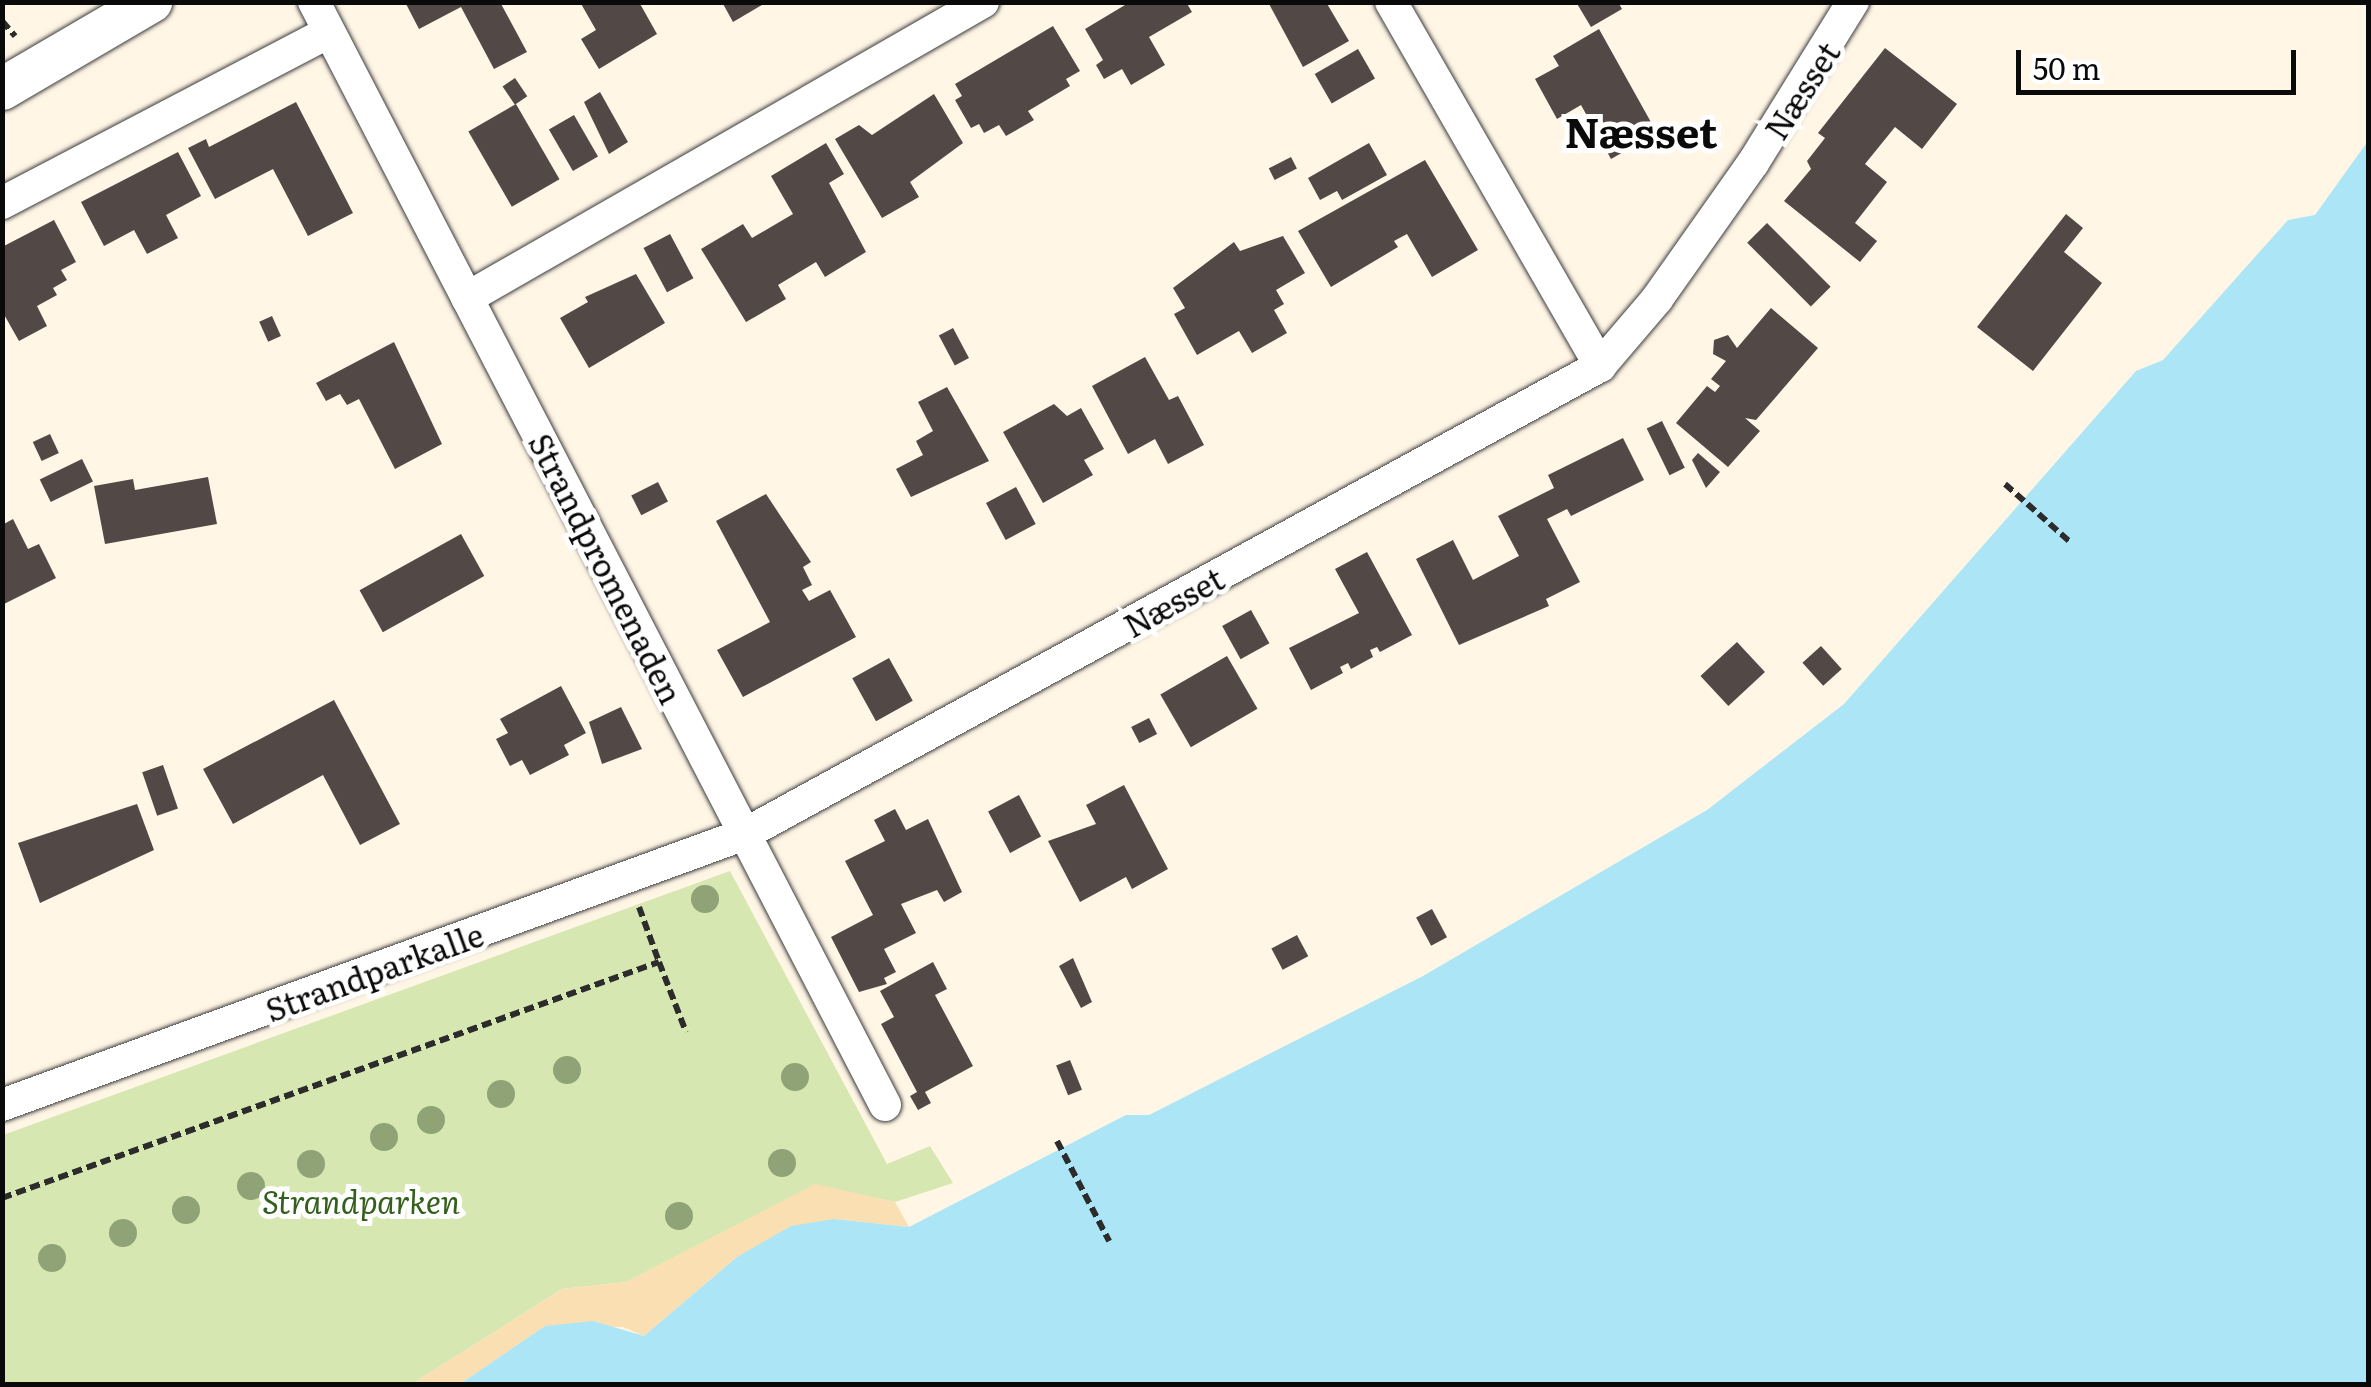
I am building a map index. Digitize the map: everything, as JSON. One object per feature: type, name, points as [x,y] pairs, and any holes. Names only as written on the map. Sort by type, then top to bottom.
[{"type":"street","points":[[2,89],[152,2]]},
{"type":"street","name":"Strandpromenaden","points":[[314,2],[885,1105]]},
{"type":"street","points":[[467,298],[983,2]]},
{"type":"street","points":[[1391,2],[1600,366]]},
{"type":"street","name":"Næsset","points":[[745,834],[1600,366],[1742,178],[1853,2]]},
{"type":"street","points":[[2,203],[328,32]]},
{"type":"street","name":"Strandparkalle","points":[[2,1105],[745,834]]},
{"type":"path","points":[[2005,484],[2070,542]]},
{"type":"path","points":[[628,879],[686,1032]]},
{"type":"path","points":[[2,1198],[659,962]]},
{"type":"path","points":[[1057,1141],[1109,1242]]},
{"type":"green space","name":"Strandparken","points":[[730,871],[887,1164],[930,1146],[953,1183],[895,1202],[815,1185],[626,1282],[562,1289],[412,1384],[3,1384],[3,1135]]},
{"type":"sand","points":[[815,1184],[895,1202],[909,1227],[834,1219],[737,1257],[644,1336],[623,1327],[545,1326],[460,1384],[412,1384],[562,1289],[626,1282]]},
{"type":"water","points":[[2368,141],[2368,1384],[460,1384],[545,1326],[593,1321],[644,1336],[737,1257],[791,1226],[834,1219],[909,1227],[1126,1115],[1149,1115],[1423,976],[1707,810],[1844,704],[2136,371],[2163,360],[2288,220],[2315,215]]},
{"type":"building","points":[[405,2],[500,2],[527,52],[494,69],[461,7],[419,29]]},
{"type":"building","points":[[580,2],[639,2],[657,34],[599,69],[581,39],[596,30]]},
{"type":"building","points":[[722,2],[767,2],[733,22]]},
{"type":"building","points":[[1130,2],[1186,2],[1192,12],[1149,37],[1165,65],[1131,85],[1122,69],[1104,79],[1096,65],[1103,60],[1085,29]]},
{"type":"building","points":[[1268,2],[1326,2],[1349,41],[1303,67]]},
{"type":"building","points":[[1576,2],[1618,2],[1622,9],[1591,27]]},
{"type":"building","points":[[1053,26],[1080,71],[1066,79],[1070,86],[1028,111],[1034,120],[1006,136],[999,125],[984,133],[979,124],[971,128],[955,100],[962,96],[955,84]]},
{"type":"building","points":[[1599,29],[1657,133],[1611,159],[1581,105],[1557,119],[1535,79],[1559,66],[1553,56]]},
{"type":"building","points":[[1885,48],[1957,104],[1922,149],[1895,127],[1865,164],[1887,182],[1855,223],[1877,241],[1860,262],[1784,201],[1811,169],[1807,161],[1825,138],[1818,133]]},
{"type":"building","points":[[1358,49],[1375,78],[1332,103],[1315,74]]},
{"type":"building","points":[[515,78],[527,96],[515,105],[503,86]]},
{"type":"building","points":[[600,92],[628,142],[609,154],[584,102]]},
{"type":"building","points":[[934,94],[963,143],[910,182],[919,197],[882,218],[835,139],[859,125],[872,135]]},
{"type":"building","points":[[296,102],[353,213],[308,236],[273,169],[215,199],[188,148],[206,139],[209,147]]},
{"type":"building","points":[[516,104],[560,179],[512,207],[468,132]]},
{"type":"building","points":[[574,115],[598,157],[573,171],[549,130]]},
{"type":"building","points":[[826,143],[844,174],[829,183],[866,252],[825,277],[816,262],[778,285],[786,299],[746,322],[701,249],[743,224],[752,238],[793,214],[771,176]]},
{"type":"building","points":[[1369,143],[1387,175],[1342,200],[1337,191],[1320,200],[1308,178]]},
{"type":"building","points":[[178,152],[201,196],[166,215],[178,238],[147,254],[134,230],[104,246],[81,202]]},
{"type":"building","points":[[1291,157],[1297,169],[1275,180],[1269,168]]},
{"type":"building","points":[[1425,160],[1478,250],[1432,277],[1407,234],[1394,241],[1398,247],[1331,287],[1298,231]]},
{"type":"building","points":[[2066,214],[2083,228],[2064,252],[2102,283],[2033,371],[1977,327]]},
{"type":"building","points":[[54,220],[76,262],[61,270],[67,280],[53,288],[57,295],[37,306],[47,326],[19,341],[2,311],[2,247]]},
{"type":"building","points":[[1767,223],[1831,287],[1811,306],[1747,243]]},
{"type":"building","points":[[670,234],[693,278],[667,292],[644,248]]},
{"type":"building","points":[[1283,236],[1305,273],[1276,290],[1284,304],[1274,310],[1287,333],[1252,353],[1239,331],[1197,355],[1174,314],[1185,308],[1173,288],[1234,242],[1240,251]]},
{"type":"building","points":[[636,274],[665,323],[589,368],[560,318],[588,302],[585,297]]},
{"type":"building","points":[[1771,308],[1818,348],[1756,420],[1745,418],[1760,431],[1728,467],[1676,423],[1707,386],[1715,392],[1720,386],[1711,379],[1726,361],[1713,354],[1714,340],[1728,335],[1737,348]]},
{"type":"building","points":[[272,316],[281,336],[268,342],[259,322]]},
{"type":"building","points":[[953,328],[969,358],[955,366],[939,336]]},
{"type":"building","points":[[394,342],[442,444],[395,469],[359,399],[347,405],[340,394],[326,401],[316,383]]},
{"type":"building","points":[[1145,357],[1169,400],[1178,396],[1204,445],[1168,464],[1155,439],[1128,454],[1092,386]]},
{"type":"building","points":[[947,387],[989,461],[911,497],[896,469],[923,455],[916,441],[933,431],[918,402]]},
{"type":"building","points":[[1054,404],[1067,416],[1081,408],[1104,449],[1084,460],[1093,475],[1043,503],[1003,432]]},
{"type":"building","points":[[1662,421],[1685,468],[1670,475],[1647,428]]},
{"type":"building","points":[[50,434],[59,453],[42,461],[33,442]]},
{"type":"building","points":[[1623,438],[1644,480],[1571,516],[1567,509],[1547,519],[1580,582],[1546,599],[1549,606],[1459,645],[1416,559],[1453,540],[1473,580],[1519,556],[1498,516],[1554,488],[1548,475]]},
{"type":"building","points":[[1698,453],[1720,472],[1706,488],[1692,460]]},
{"type":"building","points":[[82,459],[93,481],[51,502],[40,480]]},
{"type":"building","points":[[208,477],[217,524],[105,544],[94,486],[133,479],[135,490]]},
{"type":"building","points":[[658,482],[668,502],[641,515],[631,496]]},
{"type":"building","points":[[1016,487],[1036,524],[1006,540],[986,503]]},
{"type":"building","points":[[766,494],[811,562],[803,567],[812,585],[802,590],[809,601],[830,590],[856,637],[743,697],[717,650],[770,622],[716,521]]},
{"type":"building","points":[[13,519],[28,549],[39,544],[56,578],[2,605],[2,525]]},
{"type":"building","points":[[461,534],[484,576],[383,632],[360,590]]},
{"type":"building","points":[[1367,552],[1412,635],[1380,652],[1377,647],[1370,650],[1373,657],[1351,669],[1348,663],[1340,667],[1343,673],[1311,690],[1289,648],[1359,613],[1335,569]]},
{"type":"building","points":[[1251,610],[1269,643],[1241,659],[1222,626]]},
{"type":"building","points":[[1737,642],[1765,672],[1728,706],[1700,676]]},
{"type":"building","points":[[1821,646],[1842,669],[1823,686],[1802,663]]},
{"type":"building","points":[[1227,656],[1258,709],[1191,747],[1160,694]]},
{"type":"building","points":[[889,658],[913,701],[876,721],[852,678]]},
{"type":"building","points":[[561,686],[586,733],[564,745],[569,755],[530,775],[522,760],[510,766],[496,739],[508,733],[500,719]]},
{"type":"building","points":[[334,700],[400,824],[360,845],[323,775],[233,824],[203,769]]},
{"type":"building","points":[[621,707],[642,749],[602,764],[589,722]]},
{"type":"building","points":[[1149,718],[1157,734],[1139,743],[1131,727]]},
{"type":"building","points":[[163,765],[178,808],[157,816],[142,772]]},
{"type":"building","points":[[1124,785],[1168,869],[1132,889],[1126,877],[1080,902],[1048,841],[1096,824],[1086,805]]},
{"type":"building","points":[[1019,795],[1041,836],[1010,853],[988,811]]},
{"type":"building","points":[[137,804],[154,850],[40,903],[18,843]]},
{"type":"building","points":[[895,809],[906,830],[928,819],[962,892],[944,902],[937,890],[901,904],[916,933],[884,949],[896,972],[884,978],[887,984],[859,992],[831,937],[873,915],[845,861],[885,841],[874,820]]},
{"type":"building","points":[[1432,909],[1447,937],[1431,946],[1416,917]]},
{"type":"building","points":[[1297,935],[1308,956],[1283,970],[1271,949]]},
{"type":"building","points":[[1073,958],[1092,1002],[1081,1008],[1059,966]]},
{"type":"building","points":[[933,962],[947,989],[935,995],[973,1066],[925,1092],[931,1103],[918,1110],[910,1096],[917,1092],[881,1024],[894,1017],[880,991]]},
{"type":"building","points":[[1070,1060],[1082,1090],[1068,1095],[1056,1066]]},
{"type":"district","name":"Næsset","points":[[1641,130]]}]
